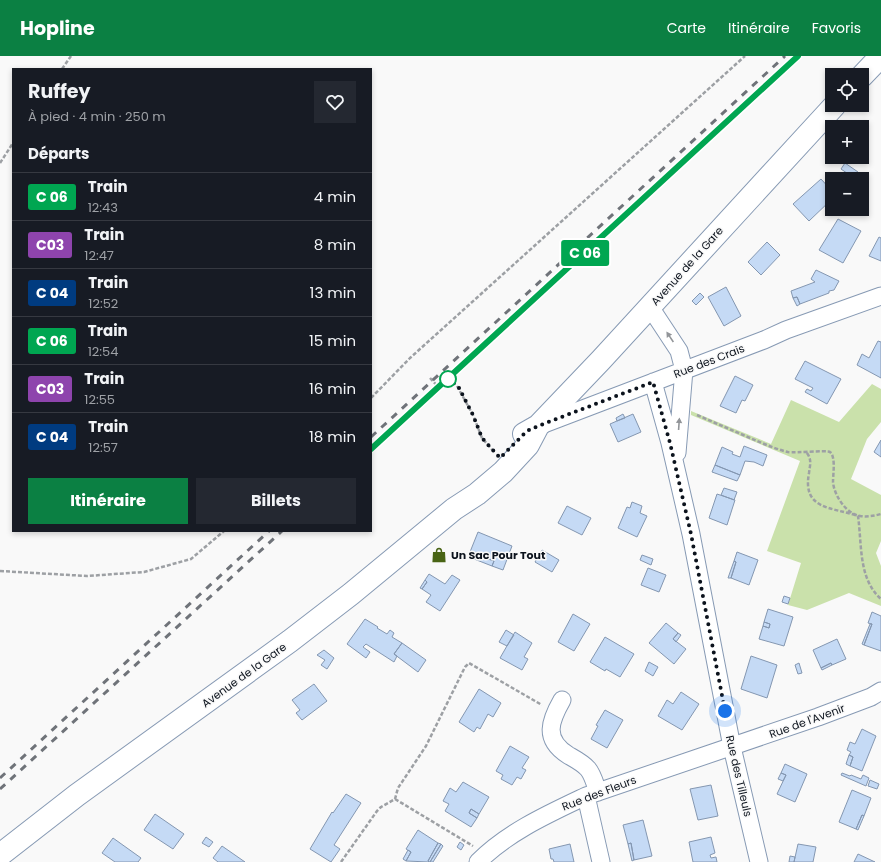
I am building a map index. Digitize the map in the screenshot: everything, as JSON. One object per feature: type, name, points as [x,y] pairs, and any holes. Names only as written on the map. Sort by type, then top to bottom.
[{"type":"main road","points":[[869,68],[880,56]]},
{"type":"main road","name":"Avenue de la Gare","points":[[27,834],[290,641],[351,594],[454,509],[477,494],[503,472],[528,445],[538,426],[650,307],[829,112]]},
{"type":"main road","name":"Avenue de la Gare","points":[[454,509],[477,480],[527,431],[538,426]]},
{"type":"main road","points":[[0,855],[27,834]]},
{"type":"main road","points":[[2,862],[27,834]]},
{"type":"street","name":"Rue des Crais","points":[[538,426],[764,340],[786,330],[881,296]]},
{"type":"street","points":[[650,307],[679,351],[684,370]]},
{"type":"street","name":"Rue des Tilleuls","points":[[677,477],[680,406],[684,370]]},
{"type":"street","name":"Rue des Tilleuls","points":[[653,382],[691,534],[732,747],[759,862]]},
{"type":"street","name":"Rue de l'Avenir","points":[[732,747],[818,717],[871,697],[881,691]]},
{"type":"street","points":[[558,706],[551,729],[556,746],[588,769],[601,862]]},
{"type":"street","name":"Rue des Fleurs","points":[[482,858],[513,835],[551,812],[592,794],[732,747]]},
{"type":"path","points":[[63,68],[71,56]]},
{"type":"path","points":[[372,397],[410,358],[745,56]]},
{"type":"path","points":[[0,163],[12,145]]},
{"type":"path","points":[[430,378],[441,390]]},
{"type":"path","points":[[458,386],[473,415],[482,438],[500,458]]},
{"type":"path","points":[[680,406],[689,407],[690,412],[773,448],[787,452],[806,453],[827,450],[832,453],[834,465],[833,483],[836,492],[846,508],[858,516]]},
{"type":"path","points":[[806,453],[811,461],[808,489],[817,503],[828,508],[858,516],[881,514]]},
{"type":"path","points":[[858,516],[864,571],[874,590],[881,599]]},
{"type":"path","points":[[0,571],[87,576],[144,572],[190,559],[223,532]]},
{"type":"path","points":[[341,862],[377,811],[395,799],[398,788],[426,746],[465,667],[469,664],[558,706]]},
{"type":"path","points":[[395,799],[482,858]]},
{"type":"green space","points":[[872,384],[881,389],[881,422],[867,439],[851,479],[881,495],[881,541],[876,553],[881,566],[881,606],[849,593],[807,610],[788,605],[801,563],[767,551],[800,461],[691,415],[691,411],[771,444],[791,400],[839,422]]},
{"type":"building","points":[[844,164],[846,164],[858,172],[845,172],[841,169]]},
{"type":"building","points":[[821,179],[825,183],[825,206],[809,221],[793,204]]},
{"type":"building","points":[[838,219],[861,231],[843,263],[819,250]]},
{"type":"building","points":[[879,237],[881,238],[881,261],[869,256]]},
{"type":"building","points":[[767,242],[780,255],[761,275],[748,262]]},
{"type":"building","points":[[816,270],[839,281],[834,290],[829,291],[829,293],[800,304],[797,297],[793,298],[791,291],[815,282],[811,279]]},
{"type":"building","points":[[726,287],[741,316],[724,326],[708,297]]},
{"type":"building","points":[[700,293],[704,297],[696,305],[692,301]]},
{"type":"building","points":[[797,297],[800,304],[797,306],[793,298]]},
{"type":"building","points":[[878,341],[881,342],[881,378],[857,365],[862,354],[869,358]]},
{"type":"building","points":[[805,361],[841,379],[827,404],[805,392],[807,389],[811,391],[813,388],[795,379]]},
{"type":"building","points":[[735,376],[753,385],[745,401],[742,400],[736,413],[720,406]]},
{"type":"building","points":[[623,414],[625,418],[617,421],[616,418]]},
{"type":"building","points":[[633,414],[641,432],[618,442],[610,424]]},
{"type":"building","points":[[881,440],[881,457],[874,452]]},
{"type":"building","points":[[744,446],[767,455],[763,466],[754,462],[745,461],[740,475],[715,465],[722,447],[733,452],[732,454],[740,457]]},
{"type":"building","points":[[715,465],[740,475],[737,481],[712,472]]},
{"type":"building","points":[[724,488],[737,492],[734,500],[721,495]]},
{"type":"building","points":[[717,494],[735,500],[727,525],[709,518]]},
{"type":"building","points":[[632,502],[642,506],[640,513],[647,516],[637,537],[618,528],[627,507],[630,508]]},
{"type":"building","points":[[567,506],[591,518],[582,535],[558,523]]},
{"type":"building","points":[[478,532],[512,546],[503,570],[492,566],[494,561],[470,552]]},
{"type":"building","points":[[542,550],[559,560],[552,572],[535,562]]},
{"type":"building","points":[[470,552],[494,561],[492,566],[469,557]]},
{"type":"building","points":[[737,552],[758,560],[749,585],[731,578],[736,562],[734,561]]},
{"type":"building","points":[[642,555],[653,559],[651,565],[640,560]]},
{"type":"building","points":[[734,561],[736,562],[731,578],[728,578]]},
{"type":"building","points":[[648,568],[666,575],[659,592],[641,585]]},
{"type":"building","points":[[429,574],[445,584],[452,575],[460,580],[440,611],[426,602],[431,595],[422,589],[427,582],[425,580]]},
{"type":"building","points":[[425,580],[427,582],[422,589],[420,588]]},
{"type":"building","points":[[784,596],[790,598],[788,604],[782,602]]},
{"type":"building","points":[[768,609],[793,617],[784,646],[759,639],[763,626],[769,628],[770,624],[764,622]]},
{"type":"building","points":[[872,612],[881,616],[881,651],[864,645],[872,624],[868,623]]},
{"type":"building","points":[[573,614],[590,624],[574,651],[558,642]]},
{"type":"building","points":[[365,619],[387,634],[390,630],[394,633],[392,637],[402,643],[394,654],[397,656],[394,662],[366,644],[363,647],[370,652],[366,658],[347,644]]},
{"type":"building","points":[[764,622],[770,624],[769,628],[763,626]]},
{"type":"building","points":[[666,623],[678,633],[673,639],[686,649],[674,664],[649,643]]},
{"type":"building","points":[[870,624],[872,624],[864,645],[862,644]]},
{"type":"building","points":[[506,630],[514,635],[507,646],[499,642]]},
{"type":"building","points":[[515,632],[532,643],[524,657],[528,659],[522,670],[500,658]]},
{"type":"building","points":[[678,633],[681,635],[676,642],[673,639]]},
{"type":"building","points":[[605,637],[634,654],[620,677],[606,669],[605,671],[590,662]]},
{"type":"building","points":[[837,639],[846,659],[832,665],[831,663],[821,668],[813,650]]},
{"type":"building","points":[[402,643],[426,660],[418,672],[394,654]]},
{"type":"building","points":[[324,650],[334,658],[327,669],[321,665],[325,660],[317,655]]},
{"type":"building","points":[[751,656],[777,665],[767,698],[741,689]]},
{"type":"building","points":[[649,662],[658,667],[653,676],[645,671]]},
{"type":"building","points":[[799,663],[802,673],[798,674],[795,665]]},
{"type":"building","points":[[831,663],[832,665],[822,670],[821,668]]},
{"type":"building","points":[[314,684],[327,701],[302,720],[296,713],[300,710],[292,700]]},
{"type":"building","points":[[479,689],[501,703],[493,717],[488,714],[480,729],[477,727],[474,732],[459,722]]},
{"type":"building","points":[[681,692],[699,704],[682,730],[658,716],[667,700],[673,704]]},
{"type":"building","points":[[605,710],[623,720],[607,748],[591,739],[598,726],[596,725]]},
{"type":"building","points":[[862,729],[876,736],[862,771],[850,766],[853,757],[849,755],[851,752],[847,750],[850,742],[855,744]]},
{"type":"building","points":[[510,746],[529,757],[522,768],[526,770],[521,779],[517,777],[512,785],[501,779],[503,775],[496,771]]},
{"type":"building","points":[[849,755],[853,757],[850,766],[846,764]]},
{"type":"building","points":[[785,764],[807,774],[795,802],[777,794],[786,775],[781,773]]},
{"type":"building","points":[[781,773],[786,775],[783,781],[778,779]]},
{"type":"building","points":[[842,773],[861,779],[863,775],[869,778],[866,786],[841,775]]},
{"type":"building","points":[[870,780],[879,784],[877,789],[868,786]]},
{"type":"building","points":[[463,782],[489,797],[479,814],[471,809],[469,813],[477,818],[471,827],[445,811],[449,804],[443,801],[450,788],[456,792]]},
{"type":"building","points":[[711,785],[718,816],[698,820],[690,789]]},
{"type":"building","points":[[852,790],[871,798],[864,816],[862,815],[856,829],[839,822]]},
{"type":"building","points":[[346,794],[361,803],[334,845],[340,849],[331,862],[310,849],[332,812],[333,813]]},
{"type":"building","points":[[471,809],[479,814],[477,818],[469,813]]},
{"type":"building","points":[[155,814],[184,834],[173,849],[144,830]]},
{"type":"building","points":[[862,815],[864,816],[858,830],[856,829]]},
{"type":"building","points":[[643,820],[652,856],[634,860],[631,843],[628,844],[623,825]]},
{"type":"building","points":[[418,830],[438,843],[428,861],[429,862],[406,861],[411,852],[406,849]]},
{"type":"building","points":[[206,837],[213,842],[209,847],[202,843]]},
{"type":"building","points":[[711,837],[715,853],[710,855],[711,858],[716,857],[717,862],[693,862],[689,842]]},
{"type":"building","points":[[113,838],[141,858],[138,862],[115,862],[102,853]]},
{"type":"building","points":[[460,842],[464,845],[461,850],[457,847]]},
{"type":"building","points":[[438,843],[441,844],[429,862],[428,861]]},
{"type":"building","points":[[631,843],[634,860],[632,861],[628,844]]},
{"type":"building","points":[[441,844],[443,846],[433,862],[430,862]]},
{"type":"building","points":[[570,844],[574,862],[554,862],[553,859],[551,859],[549,849]]},
{"type":"building","points":[[798,844],[816,847],[813,862],[794,862]]},
{"type":"building","points":[[222,846],[245,862],[218,862],[213,858]]},
{"type":"building","points":[[408,850],[411,852],[406,861],[403,859]]},
{"type":"building","points":[[858,854],[875,862],[854,862]]},
{"type":"building","points":[[790,856],[795,857],[794,862],[789,862]]},
{"type":"railway","points":[[372,436],[785,56]]},
{"type":"railway","points":[[372,448],[798,56]]},
{"type":"railway","points":[[0,778],[268,532]]},
{"type":"railway","points":[[0,789],[281,532]]},
{"type":"train","points":[[372,448],[798,56]]},
{"type":"place","name":"Un Sac Pour Tout","points":[[439,555]]},
{"type":"route","points":[[448,379],[458,386],[473,415],[482,438],[500,458],[527,431],[653,382],[670,443],[691,534],[725,711]]}]
